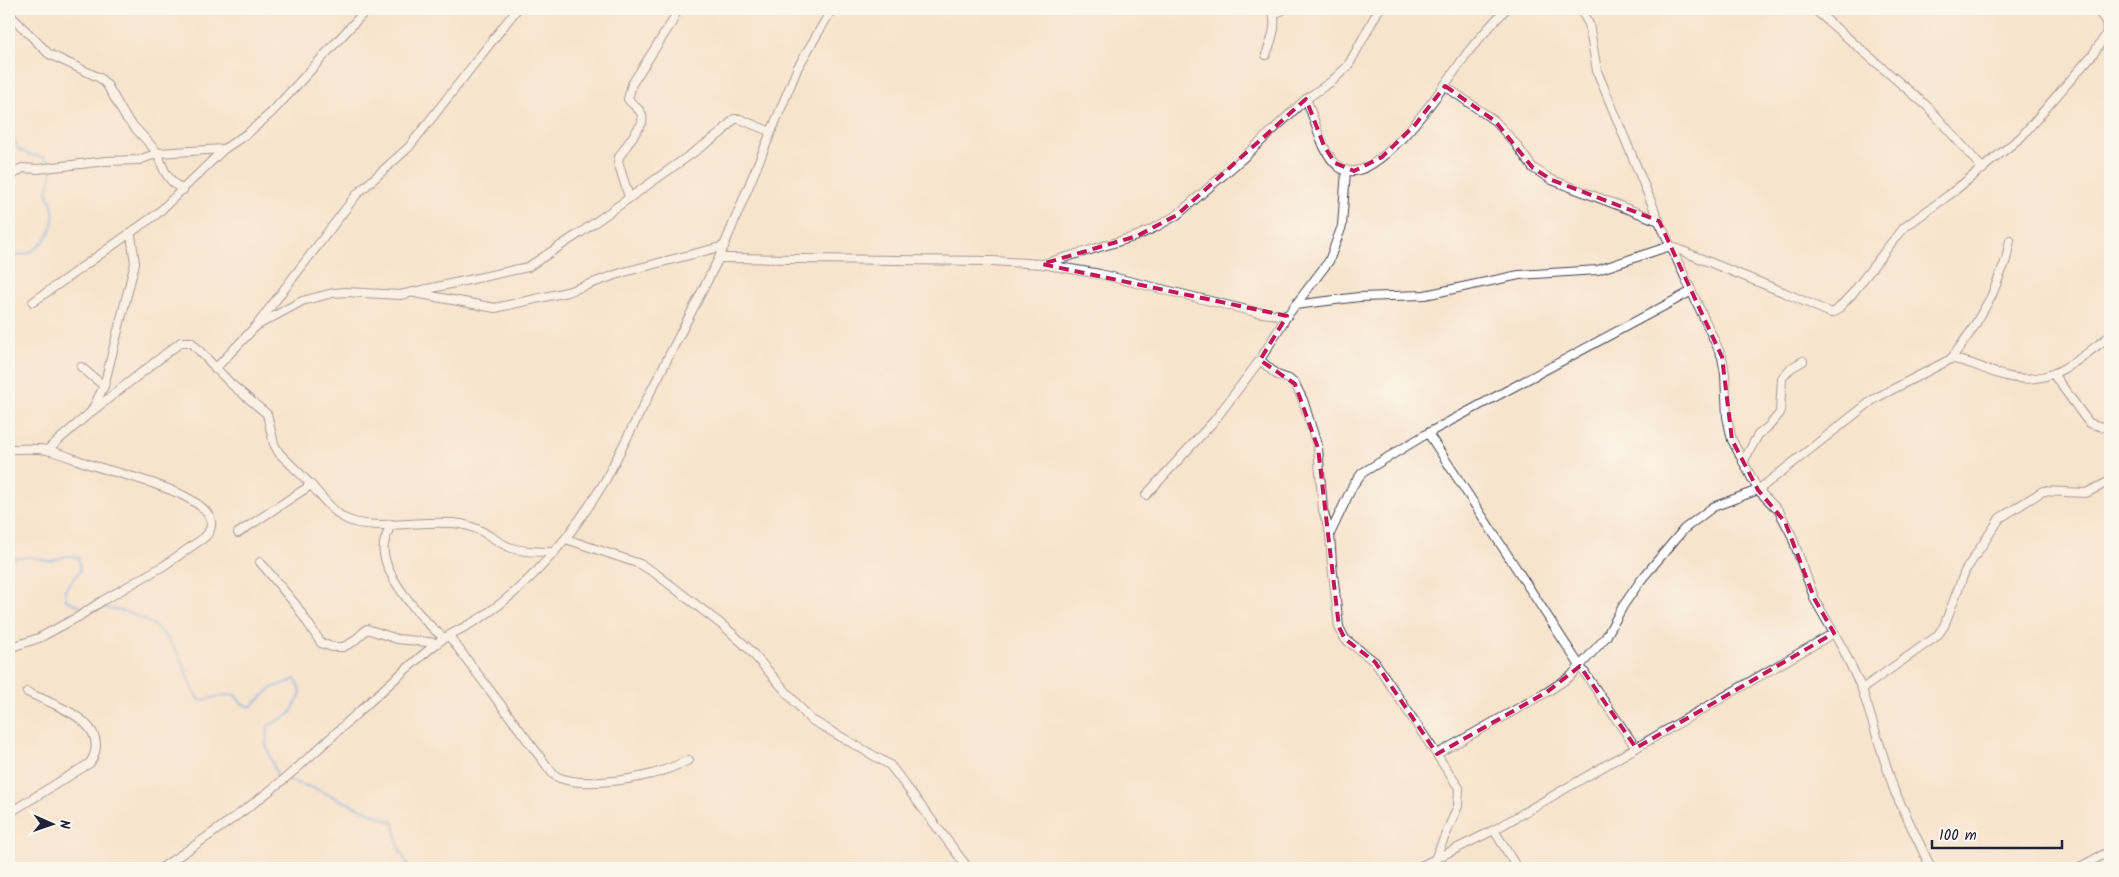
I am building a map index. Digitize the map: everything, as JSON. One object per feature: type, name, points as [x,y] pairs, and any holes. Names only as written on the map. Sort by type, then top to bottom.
[{"type":"street","points":[[33,302],[131,235],[157,214],[224,149],[248,133],[271,113],[367,9]]},
{"type":"street","points":[[215,369],[256,326],[356,194],[409,147],[517,9]]},
{"type":"street","points":[[629,197],[618,162],[619,157],[644,117],[628,99],[628,94],[632,84],[672,22],[678,9]]},
{"type":"street","points":[[161,868],[251,806],[281,782],[437,643],[485,616],[504,600],[566,540],[605,481],[719,258],[798,67],[832,9]]},
{"type":"street","points":[[1266,55],[1273,38],[1272,11],[1286,9]]},
{"type":"street","points":[[1042,264],[1137,236],[1177,215],[1242,159],[1306,99],[1332,81],[1348,66],[1379,9]]},
{"type":"street","points":[[1306,99],[1324,146],[1335,163],[1346,170],[1362,169],[1382,157],[1415,125],[1477,41],[1506,9]]},
{"type":"street","points":[[1580,9],[1589,24],[1597,71],[1690,292],[1722,356],[1728,428],[1732,440],[1758,490],[1785,522],[1815,600],[1862,689],[1894,790],[1931,868]]},
{"type":"street","points":[[1814,9],[1928,107],[1983,169]]},
{"type":"street","points":[[1295,305],[1359,297],[1425,295],[1519,275],[1598,270],[1670,246],[1783,292],[1831,314],[1852,294],[1902,229],[1983,169],[2021,137],[2094,54],[2108,29],[2106,22],[2096,9]]},
{"type":"street","points":[[9,14],[49,54],[100,78],[107,85],[126,118],[158,153],[166,176],[174,185],[183,190]]},
{"type":"street","points":[[1445,86],[1495,121],[1515,143],[1533,168],[1552,180],[1659,221]]},
{"type":"street","points":[[256,326],[302,301],[333,293],[346,292],[387,296],[413,293],[528,267],[580,233],[721,133],[734,119],[740,119],[771,132]]},
{"type":"street","points":[[9,178],[22,168],[38,169],[106,161],[138,160],[158,153],[224,149]]},
{"type":"street","points":[[1146,495],[1214,421],[1260,360],[1287,316],[1329,261],[1342,226],[1346,170]]},
{"type":"street","points":[[91,412],[104,386],[135,264],[131,235]]},
{"type":"street","points":[[1437,754],[1572,676],[1606,638],[1623,606],[1641,580],[1684,529],[1713,507],[1758,490],[1874,399],[1951,359],[1972,330],[1991,297],[2006,260],[2010,240]]},
{"type":"street","points":[[413,293],[495,308],[514,306],[567,292],[624,272],[724,246]]},
{"type":"street","points":[[719,258],[992,261],[1042,264],[1100,274],[1255,312],[1287,316]]},
{"type":"street","points":[[1330,534],[1353,486],[1362,473],[1428,433],[1690,292]]},
{"type":"street","points":[[1951,359],[1966,361],[1990,372],[2018,378],[2054,375],[2110,336]]},
{"type":"street","points":[[47,450],[91,412],[181,342],[191,342],[215,369],[267,414],[277,450],[328,505],[346,519],[356,523],[442,522],[461,524],[480,529],[508,547],[521,550],[554,552]]},
{"type":"street","points":[[1260,360],[1277,375],[1293,382],[1303,400],[1318,448],[1324,518],[1330,534],[1339,627],[1342,634],[1350,644],[1375,662],[1455,780],[1460,795],[1458,806],[1435,859]]},
{"type":"street","points":[[1743,462],[1758,435],[1780,413],[1782,378],[1802,361]]},
{"type":"street","points":[[81,367],[104,386]]},
{"type":"street","points":[[2054,375],[2089,423],[2102,427],[2110,425]]},
{"type":"street","points":[[1428,433],[1580,666],[1636,748]]},
{"type":"street","points":[[9,648],[39,638],[78,617],[165,565],[194,546],[210,532],[208,517],[204,511],[176,491],[47,450],[12,449]]},
{"type":"street","points":[[1862,689],[1938,636],[1944,626],[1965,571],[2000,518],[2043,492],[2086,493],[2110,481]]},
{"type":"street","points":[[238,532],[311,485]]},
{"type":"street","points":[[391,524],[383,548],[386,565],[392,576],[421,617],[447,637],[553,774],[573,782],[635,777],[652,774],[689,760]]},
{"type":"street","points":[[566,540],[640,564],[662,578],[738,638],[810,719],[890,765],[968,868]]},
{"type":"street","points":[[260,562],[296,605],[317,638],[326,646],[338,648],[348,645],[367,629],[397,639],[437,643]]},
{"type":"street","points":[[1417,868],[1494,830],[1834,633]]},
{"type":"street","points":[[9,813],[90,763],[96,749],[95,738],[85,722],[70,712],[27,692]]},
{"type":"street","points":[[1494,830],[1517,868]]},
{"type":"street","points":[[2078,868],[2110,852]]},
{"type":"highlighted area","points":[[1445,86],[1495,121],[1533,168],[1552,180],[1659,221],[1722,357],[1732,440],[1758,490],[1785,522],[1815,600],[1834,633],[1636,748],[1580,666],[1547,692],[1437,754],[1375,662],[1345,639],[1339,627],[1318,448],[1295,384],[1260,360],[1287,316],[1042,264],[1137,236],[1177,215],[1306,99],[1324,146],[1335,163],[1354,171],[1382,157],[1415,125]]},
{"type":"waterway","points":[[9,121],[14,140],[19,149],[49,162],[52,174],[48,187],[48,196],[53,211],[51,229],[41,244],[22,255],[9,252]]},
{"type":"waterway","points":[[9,315],[12,366],[9,396]]},
{"type":"waterway","points":[[9,560],[30,557],[50,561],[68,556],[79,558],[80,571],[65,589],[66,600],[88,608]]},
{"type":"waterway","points":[[96,608],[124,611],[148,622],[158,629],[175,649],[193,691],[199,700],[235,695],[241,703],[250,707],[272,688],[296,679],[301,694],[290,714],[268,726],[266,746],[278,777],[313,788],[394,823],[398,846],[409,868]]}]
